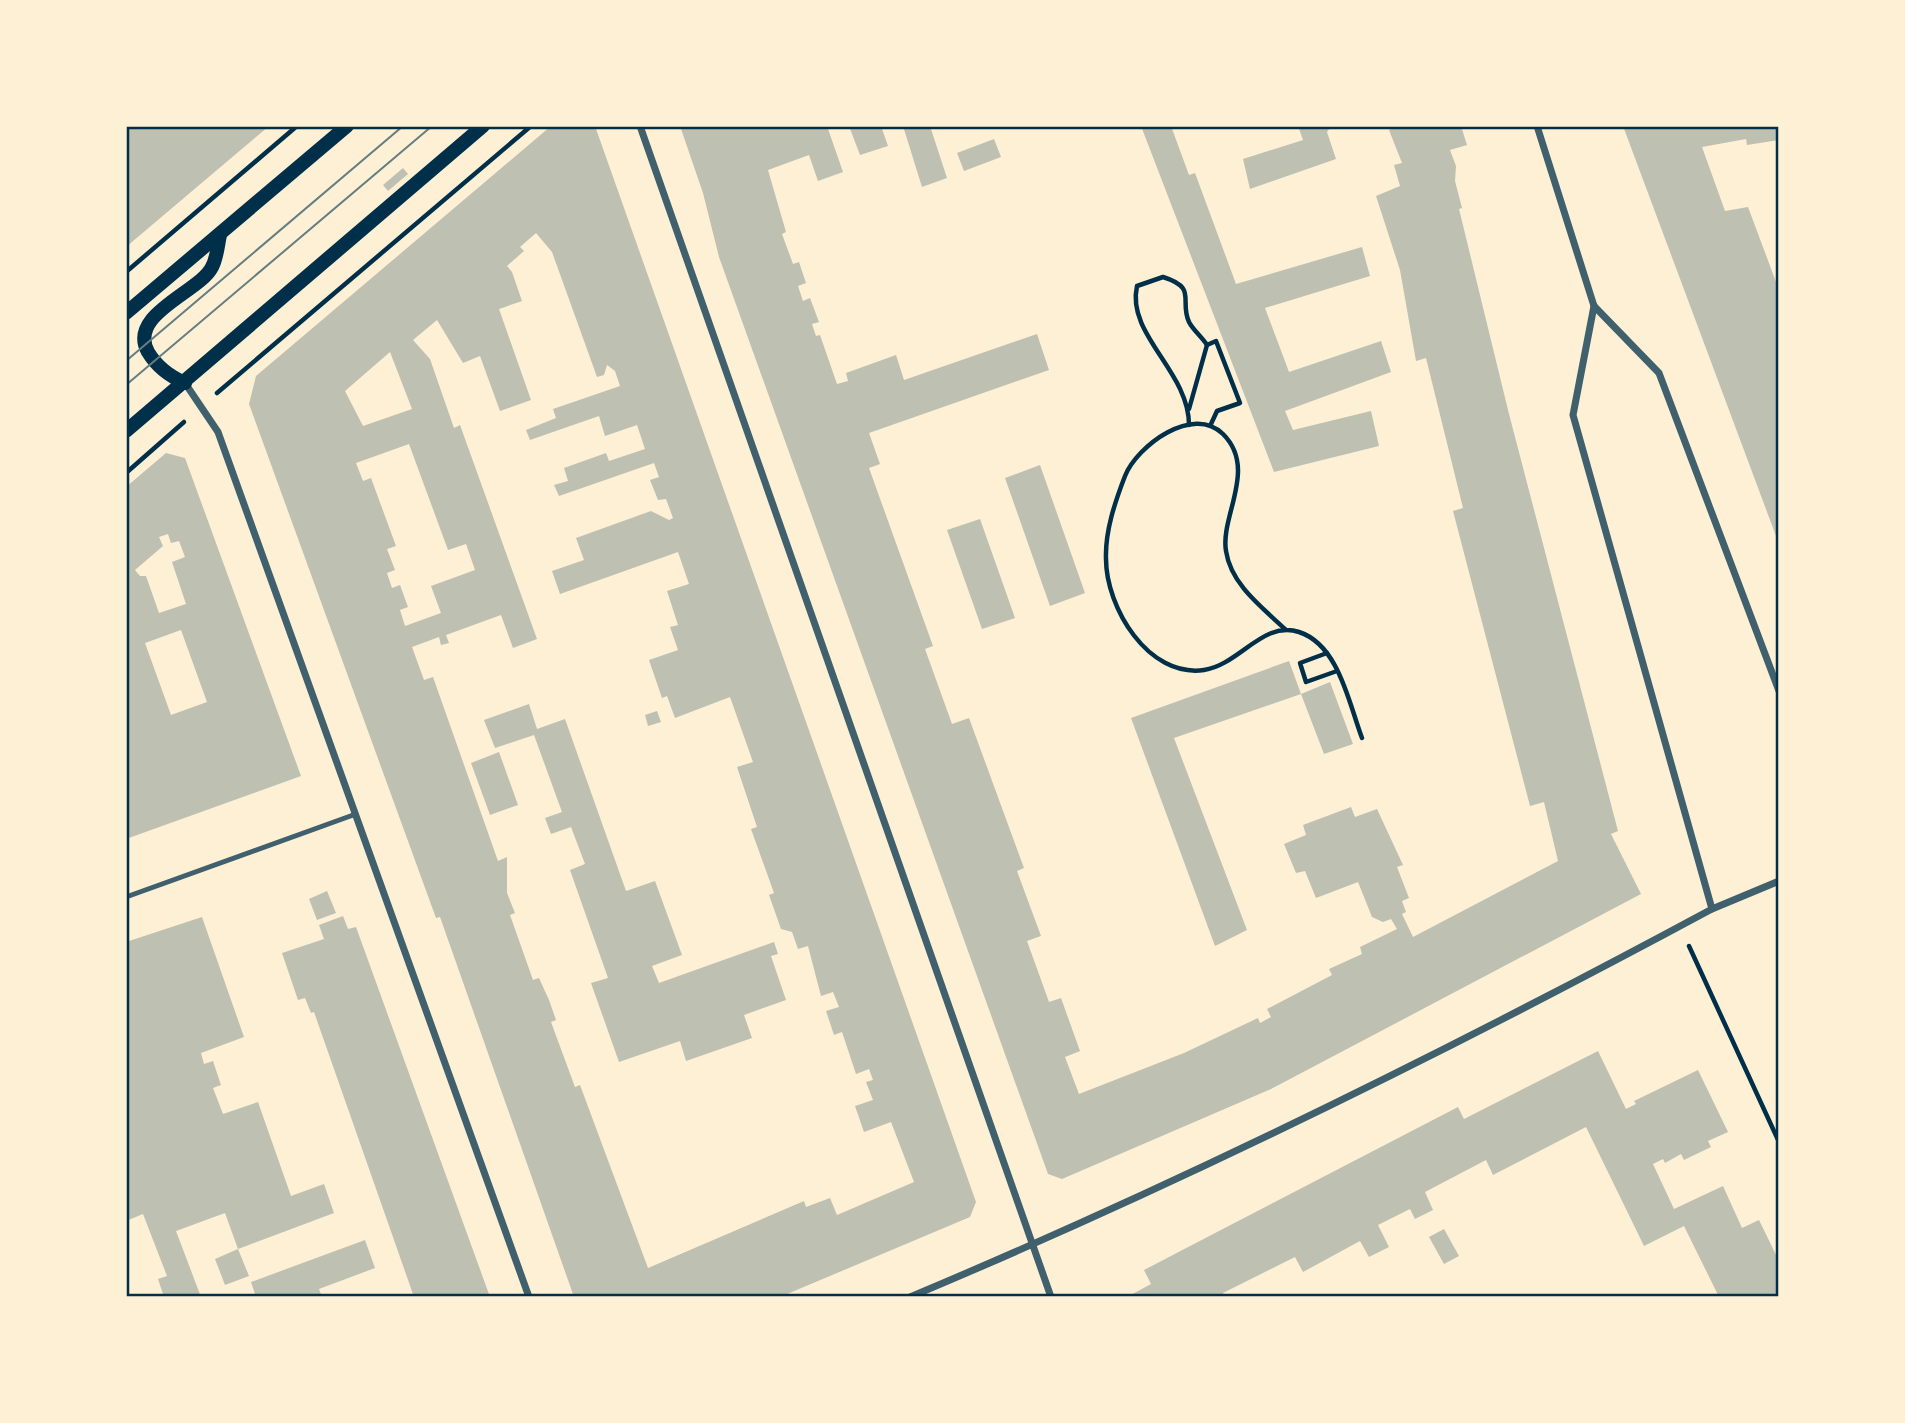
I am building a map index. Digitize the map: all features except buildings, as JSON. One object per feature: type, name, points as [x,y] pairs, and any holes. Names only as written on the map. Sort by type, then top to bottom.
[{"type":"main road","points":[[126,313],[347,126]]},
{"type":"main road","points":[[126,430],[185,383],[281,297],[483,126]]},
{"type":"main road","points":[[185,383],[168,375],[154,361],[145,345],[145,331],[156,316],[212,268],[220,235]]},
{"type":"street","points":[[640,126],[1051,1297]]},
{"type":"street","points":[[1537,126],[1594,306],[1659,373],[1779,691]]},
{"type":"street","points":[[1594,306],[1573,415],[1712,909]]},
{"type":"street","points":[[185,383],[218,432],[529,1297]]},
{"type":"street","points":[[910,1297],[1032,1246],[1303,1121],[1712,909],[1779,881]]},
{"type":"lane","points":[[126,897],[356,814]]},
{"type":"path","points":[[126,272],[297,126]]},
{"type":"path","points":[[237,377],[531,126]]},
{"type":"path","points":[[1189,410],[1181,384],[1137,314],[1137,286],[1163,277],[1181,285],[1187,294],[1188,320],[1208,345]]},
{"type":"path","points":[[1189,425],[1189,410],[1208,345],[1216,341],[1240,403],[1217,411],[1211,424]]},
{"type":"path","points":[[1286,630],[1265,636],[1218,667],[1202,670],[1182,668],[1155,657],[1143,647],[1118,605],[1105,561],[1111,518],[1127,473],[1149,446],[1189,425],[1211,424],[1228,440],[1237,462],[1237,491],[1226,541],[1231,567],[1239,583],[1286,630],[1309,637],[1327,653],[1337,671],[1362,738]]},
{"type":"path","points":[[126,473],[174,431]]},
{"type":"path","points":[[1327,653],[1300,663],[1306,682],[1337,671]]},
{"type":"path","points":[[1681,926],[1779,1142]]},
{"type":"tram line","points":[[126,361],[403,126]]},
{"type":"tram line","points":[[126,385],[432,126]]}]
